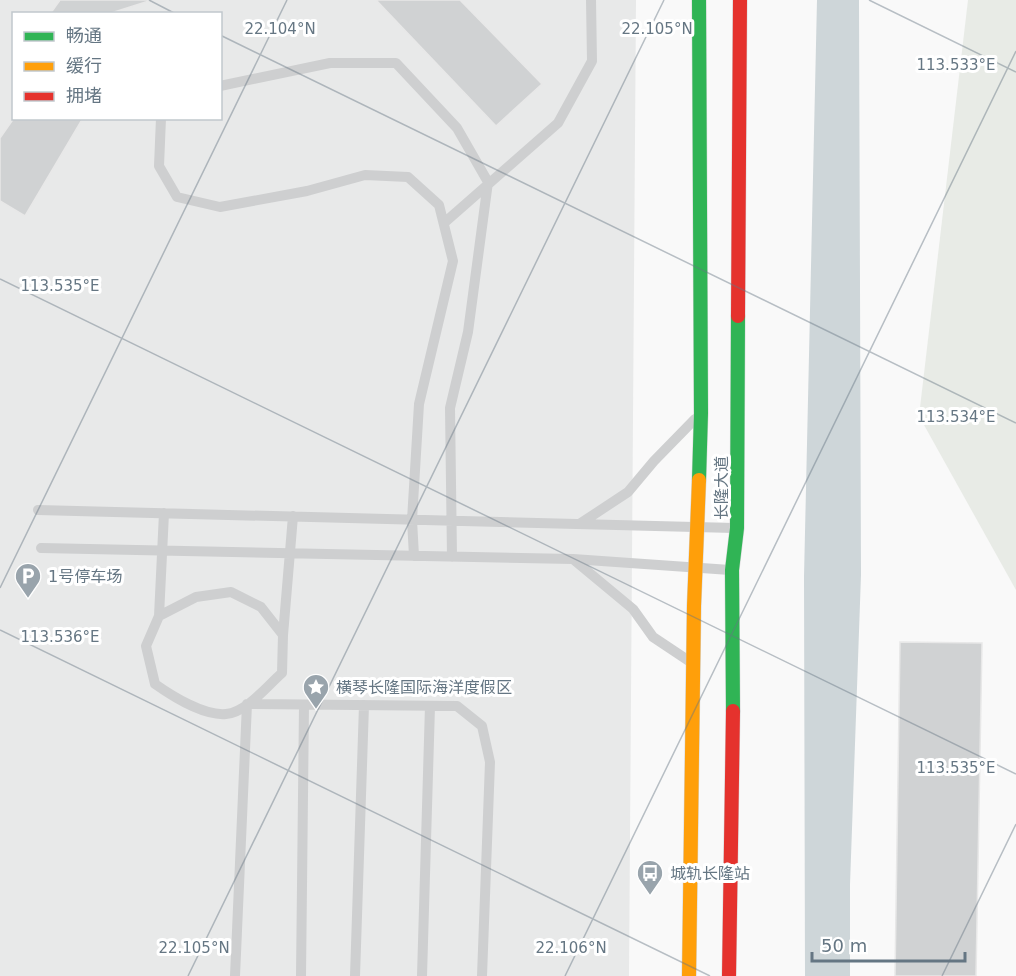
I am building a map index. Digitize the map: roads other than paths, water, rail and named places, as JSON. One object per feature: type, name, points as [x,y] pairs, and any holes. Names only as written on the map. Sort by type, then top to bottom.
[{"type":"main road","name":"长隆大道","points":[[689,976],[695,569],[699,527],[701,413],[699,0]]},
{"type":"main road","name":"长隆大道","points":[[729,976],[734,625],[732,570],[737,528],[740,0]]},
{"type":"lane","points":[[444,223],[488,182],[558,123],[592,61],[591,0]]},
{"type":"lane","points":[[222,86],[330,63],[396,63],[457,128],[488,182],[468,332],[450,408],[452,557]]},
{"type":"lane","points":[[161,120],[159,166],[177,197],[220,207],[307,191],[365,174],[408,177],[439,205],[453,261],[419,404],[412,519],[414,556]]},
{"type":"lane","points":[[579,524],[628,492],[654,461],[701,413]]},
{"type":"lane","points":[[38,510],[737,528]]},
{"type":"lane","points":[[164,513],[159,616],[146,646],[155,684],[186,705],[226,714],[247,704],[282,673],[293,516]]},
{"type":"lane","points":[[41,548],[573,560],[732,570]]},
{"type":"lane","points":[[573,560],[633,609],[653,637],[693,664]]},
{"type":"lane","points":[[159,616],[196,597],[231,592],[261,607],[284,635]]},
{"type":"lane","points":[[247,704],[457,706],[482,726],[490,762],[482,976]]},
{"type":"lane","points":[[235,976],[247,704]]},
{"type":"lane","points":[[301,976],[304,705]]},
{"type":"lane","points":[[355,976],[364,705]]},
{"type":"lane","points":[[422,976],[430,706]]},
{"type":"place","name":"1号停车场","points":[[28,599]]},
{"type":"place","name":"横琴长隆国际海洋度假区","points":[[316,710]]},
{"type":"place","name":"城轨长隆站","points":[[650,896]]}]
